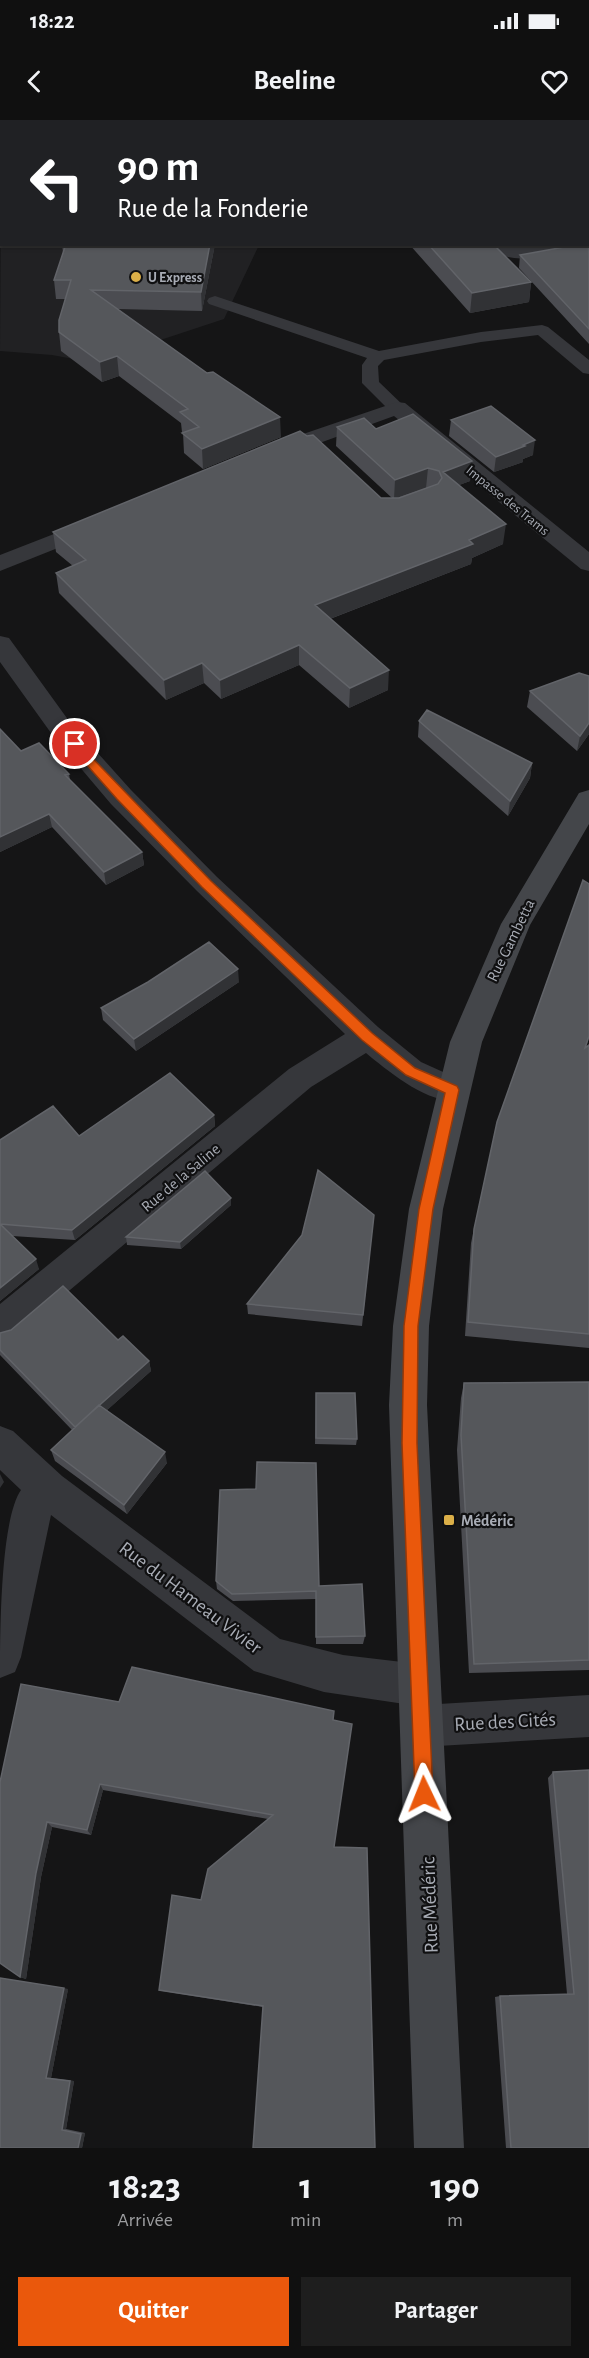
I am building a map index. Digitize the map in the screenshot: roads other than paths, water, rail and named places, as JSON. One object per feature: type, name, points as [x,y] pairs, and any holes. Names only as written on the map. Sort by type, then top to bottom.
[{"type":"main road","name":"Rue Gambetta","points":[[452,1090],[466,1042],[516,924],[589,800]]},
{"type":"main road","name":"Rue Médéric","points":[[439,2148],[408,1405],[411,1326],[426,1209],[452,1090]]},
{"type":"street","points":[[499,246],[504,252],[517,254],[556,246]]},
{"type":"street","points":[[250,461],[318,444],[397,408]]},
{"type":"street","name":"Impasse des Trams","points":[[397,408],[589,564]]},
{"type":"street","points":[[0,564],[115,517]]},
{"type":"street","points":[[0,644],[60,727],[121,797],[207,884],[367,1036],[410,1071],[452,1090]]},
{"type":"street","name":"Rue de la Saline","points":[[0,1326],[300,1078],[367,1036]]},
{"type":"street","name":"Rue du Hameau Vivier","points":[[0,1444],[48,1489],[269,1656],[308,1670],[359,1680],[419,1685]]},
{"type":"street","points":[[0,1657],[32,1507],[48,1489]]},
{"type":"street","name":"Rue des Cités","points":[[421,1726],[589,1716]]},
{"type":"lane","points":[[215,301],[378,356],[542,330],[550,334],[589,369]]},
{"type":"lane","points":[[378,356],[370,365],[371,383],[397,408]]},
{"type":"place","name":"U Express","points":[[136,277]]},
{"type":"place","name":"Médéric","points":[[449,1520]]}]
